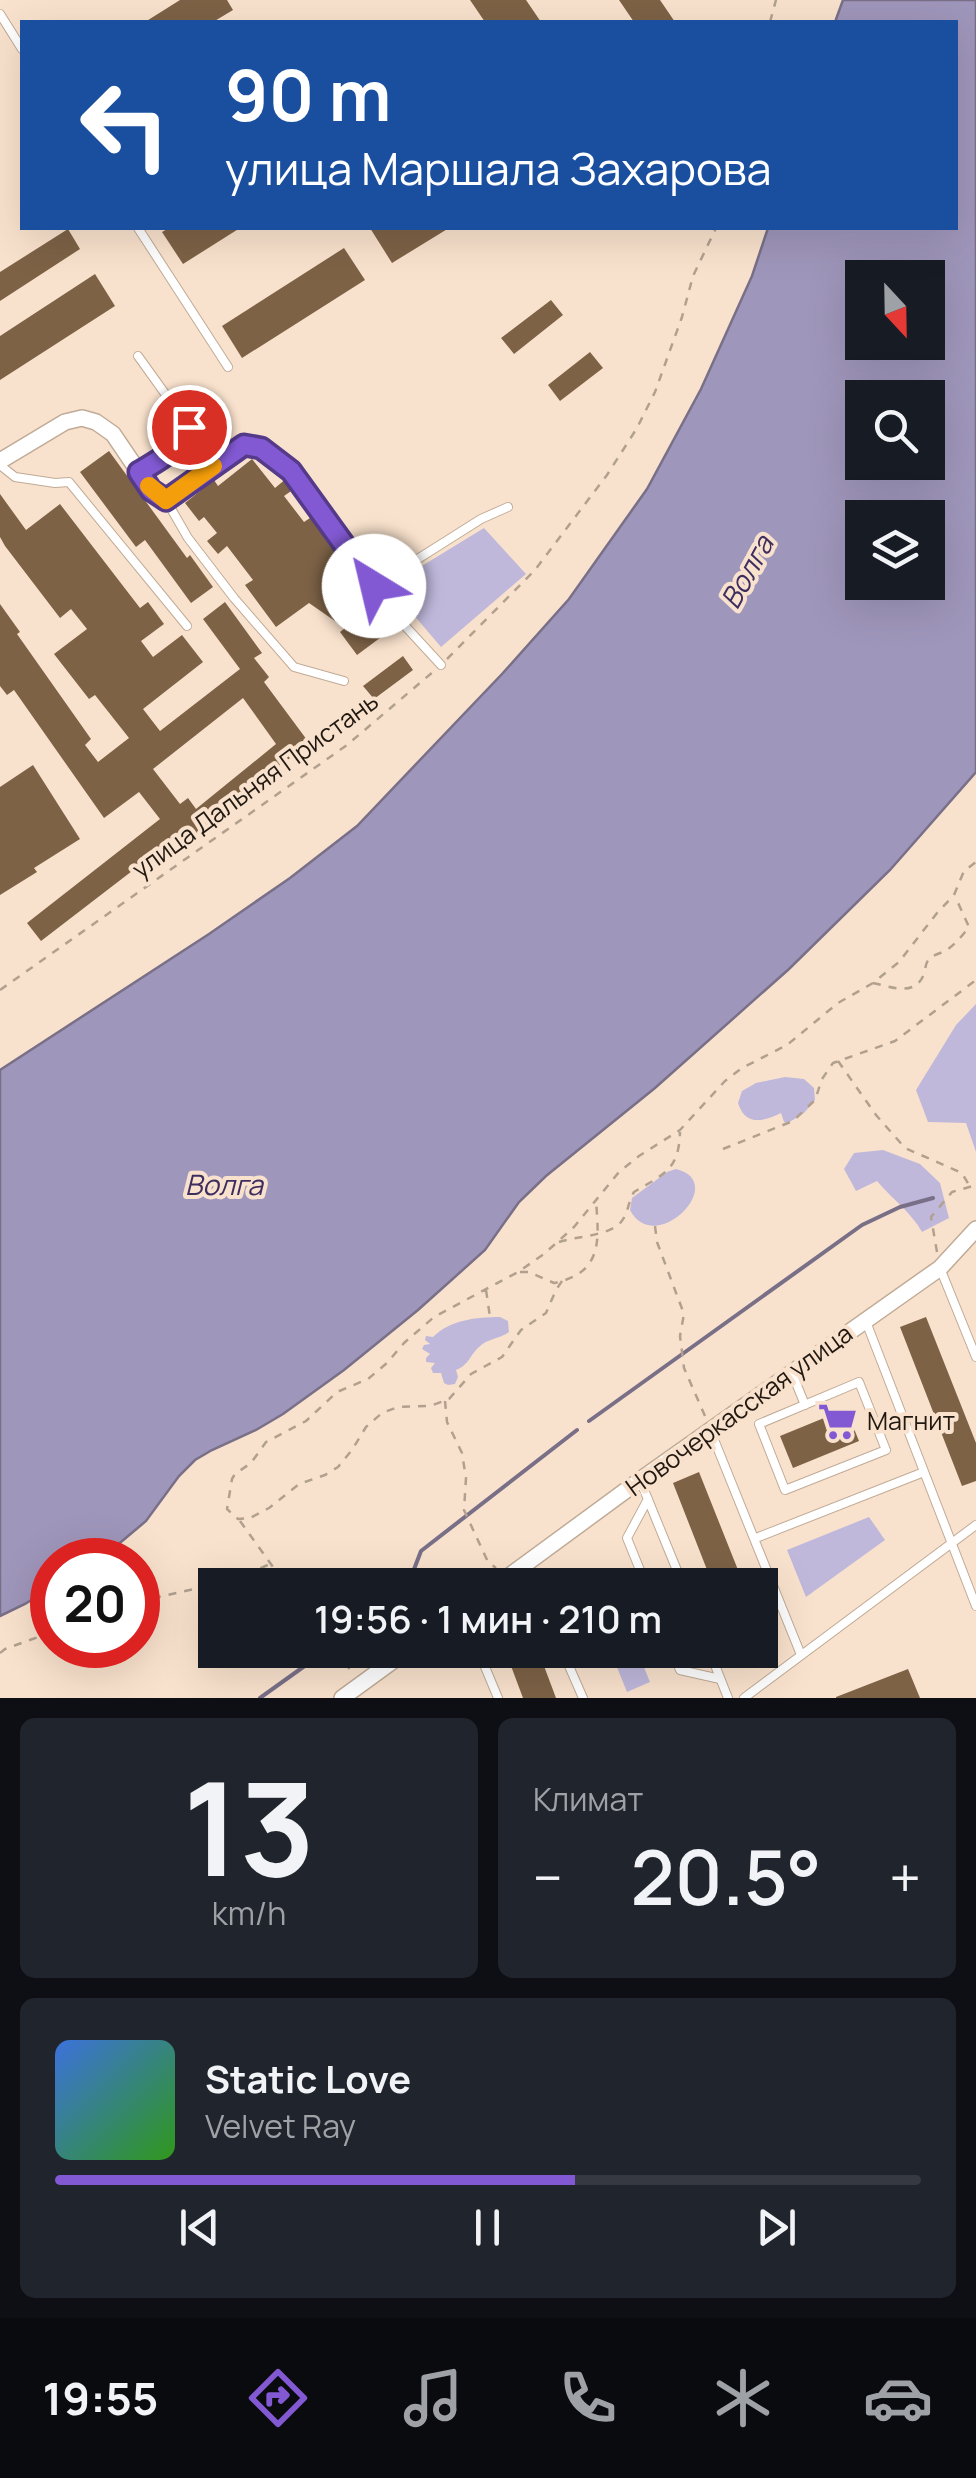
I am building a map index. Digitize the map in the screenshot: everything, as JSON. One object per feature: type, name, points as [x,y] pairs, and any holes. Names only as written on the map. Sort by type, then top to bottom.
[{"type":"street","points":[[0,463],[65,422],[82,418],[96,422],[112,434],[151,490],[166,500],[244,445]]},
{"type":"street","name":"Новочеркасская улица","points":[[520,1568],[940,1268],[976,1229]]},
{"type":"street","points":[[342,1698],[384,1668]]},
{"type":"lane","points":[[0,14],[20,46]]},
{"type":"lane","points":[[139,230],[228,367]]},
{"type":"lane","points":[[138,356],[189,427],[180,442],[139,472]]},
{"type":"lane","points":[[244,445],[261,448],[291,471],[395,614],[441,665]]},
{"type":"lane","points":[[0,463],[16,477],[54,484],[69,482],[187,626]]},
{"type":"lane","points":[[166,500],[188,538],[294,667],[344,681]]},
{"type":"lane","points":[[374,586],[481,519],[508,507]]},
{"type":"lane","points":[[940,1268],[976,1357]]},
{"type":"lane","points":[[865,1319],[976,1606]]},
{"type":"lane","points":[[792,1374],[806,1404]]},
{"type":"lane","points":[[859,1382],[886,1450],[785,1490],[758,1424],[806,1404],[859,1382]]},
{"type":"lane","points":[[711,1432],[801,1656]]},
{"type":"lane","points":[[756,1538],[924,1472]]},
{"type":"lane","points":[[640,1480],[675,1568]]},
{"type":"lane","points":[[639,1568],[626,1538],[648,1498]]},
{"type":"lane","points":[[744,1698],[976,1525]]},
{"type":"lane","points":[[525,1564],[527,1568]]},
{"type":"lane","points":[[486,1668],[498,1698]]},
{"type":"lane","points":[[570,1668],[583,1698]]},
{"type":"lane","points":[[679,1668],[720,1679]]},
{"type":"lane","points":[[716,1668],[728,1698]]},
{"type":"path","name":"улица Дальняя Пристань","points":[[0,990],[347,746],[441,665],[535,570],[607,475],[636,428],[655,392],[694,276],[715,230]]},
{"type":"path","points":[[273,1568],[229,1512],[227,1504],[235,1474],[251,1463],[266,1442],[306,1422],[337,1392],[368,1379],[434,1317],[518,1272],[558,1242],[619,1172],[680,1130],[725,1081],[787,1045],[838,1003],[899,962],[954,894],[964,871],[976,862]]},
{"type":"path","points":[[954,894],[969,927]]},
{"type":"path","points":[[969,927],[976,928]]},
{"type":"path","points":[[873,983],[912,988],[923,977],[931,957],[955,944],[969,927]]},
{"type":"path","points":[[722,1149],[797,1118],[815,1100],[828,1069],[838,1060],[895,1042],[976,980]]},
{"type":"path","points":[[838,1060],[904,1148],[962,1173],[970,1186]]},
{"type":"path","points":[[558,1242],[599,1234],[621,1222],[634,1192],[674,1164],[680,1130]]},
{"type":"path","points":[[940,1268],[931,1218],[952,1192],[976,1185]]},
{"type":"path","points":[[518,1272],[530,1272],[554,1283],[574,1276],[592,1260],[599,1234],[596,1200]]},
{"type":"path","points":[[655,1226],[684,1314],[680,1336],[684,1368],[711,1432]]},
{"type":"path","points":[[238,1519],[250,1518],[299,1484],[338,1467],[366,1427],[382,1413],[445,1401],[476,1370],[502,1357],[521,1330],[546,1312],[562,1281]]},
{"type":"path","points":[[485,1289],[490,1317]]},
{"type":"path","points":[[445,1401],[446,1422],[462,1454],[466,1478],[464,1510],[488,1562],[499,1568]]},
{"type":"path","points":[[160,1597],[234,1580],[270,1564]]},
{"type":"path","points":[[0,1653],[30,1640]]},
{"type":"path","points":[[350,1668],[362,1684]]},
{"type":"shaded area","points":[[484,528],[526,574],[441,647],[389,586]]},
{"type":"shaded area","points":[[976,1004],[976,1152],[966,1123],[928,1122],[916,1090],[956,1025]]},
{"type":"shaded area","points":[[785,1077],[804,1079],[814,1088],[815,1100],[804,1113],[788,1123],[781,1113],[761,1120],[745,1116],[738,1103],[742,1091],[756,1083]]},
{"type":"shaded area","points":[[883,1150],[920,1164],[940,1183],[949,1218],[922,1232],[877,1181],[856,1191],[844,1169],[854,1153]]},
{"type":"shaded area","points":[[676,1169],[691,1176],[695,1188],[692,1200],[670,1222],[655,1226],[641,1223],[630,1210],[632,1198]]},
{"type":"shaded area","points":[[500,1317],[508,1321],[509,1332],[479,1347],[456,1370],[455,1384],[444,1383],[441,1373],[433,1373],[435,1363],[426,1362],[430,1354],[422,1349],[430,1344],[426,1336],[433,1337],[464,1321]]},
{"type":"shaded area","points":[[869,1517],[885,1540],[806,1597],[787,1550]]},
{"type":"shaded area","points":[[617,1668],[644,1668],[650,1682],[627,1692]]},
{"type":"water","name":"Волга","points":[[843,0],[976,0],[976,772],[890,870],[789,969],[655,1088],[546,1176],[519,1202],[485,1250],[418,1310],[283,1414],[195,1460],[146,1521],[126,1538],[30,1538],[30,1601],[0,1616],[0,1070],[209,934],[357,826],[569,599],[647,489],[701,389],[752,276],[767,230],[958,230],[958,20],[836,20]]},
{"type":"building","points":[[180,0],[227,0],[233,10],[216,20],[148,20]]},
{"type":"building","points":[[470,0],[526,0],[540,20],[484,20]]},
{"type":"building","points":[[619,0],[660,0],[674,20],[633,20]]},
{"type":"building","points":[[66,230],[80,249],[0,301],[0,272]]},
{"type":"building","points":[[166,230],[237,230],[183,264],[162,232]]},
{"type":"building","points":[[371,230],[446,230],[392,263]]},
{"type":"building","points":[[344,248],[365,280],[242,358],[222,326]]},
{"type":"building","points":[[95,274],[115,306],[0,380],[0,336]]},
{"type":"building","points":[[551,300],[563,315],[514,354],[501,338]]},
{"type":"building","points":[[590,352],[603,368],[560,401],[548,385]]},
{"type":"building","points":[[109,451],[187,558],[190,555],[213,587],[191,603],[145,540],[136,547],[80,472]]},
{"type":"building","points":[[252,459],[275,488],[287,478],[294,489],[284,496],[304,522],[313,516],[354,572],[336,586],[373,611],[388,632],[357,655],[340,632],[345,628],[309,603],[276,627],[245,585],[253,580],[227,546],[218,554],[207,541],[217,533],[204,517],[199,521],[185,503],[214,480],[218,486]]},
{"type":"building","points":[[0,494],[26,530],[60,504],[140,608],[148,602],[164,624],[141,641],[153,657],[182,635],[203,662],[143,709],[160,731],[240,669],[203,619],[225,602],[262,653],[254,658],[269,677],[264,682],[310,744],[276,768],[279,772],[185,850],[175,838],[41,941],[27,923],[160,819],[139,792],[104,818],[14,690],[7,695],[0,686],[0,604],[91,739],[85,745],[98,762],[129,738],[95,695],[89,699],[54,654],[87,629],[71,609],[60,618],[0,537]],"holes":[[[243,698],[276,744],[196,809],[188,798],[180,804],[153,769]]]},
{"type":"building","points":[[403,656],[413,670],[374,699],[363,686]]},
{"type":"building","points":[[33,765],[80,839],[0,895],[0,787]]},
{"type":"building","points":[[926,1317],[976,1443],[976,1481],[962,1486],[900,1327]]},
{"type":"building","points":[[846,1409],[859,1441],[793,1468],[780,1436]]},
{"type":"building","points":[[699,1472],[737,1568],[706,1568],[673,1483]]},
{"type":"building","points":[[512,1668],[545,1668],[556,1698],[523,1698]]},
{"type":"building","points":[[908,1669],[920,1698],[836,1698],[836,1697]]},
{"type":"waterway","points":[[589,1421],[862,1225],[900,1207],[933,1198]]},
{"type":"waterway","points":[[414,1568],[421,1551],[577,1430]]},
{"type":"waterway","points":[[260,1698],[302,1668]]},
{"type":"slow traffic","points":[[149,486],[166,500],[213,466]]},
{"type":"place","name":"Магнит","points":[[837,1421]]},
{"type":"route","points":[[189,427],[180,442],[139,472],[151,490],[166,500],[244,445],[261,448],[291,471],[374,586]]}]
